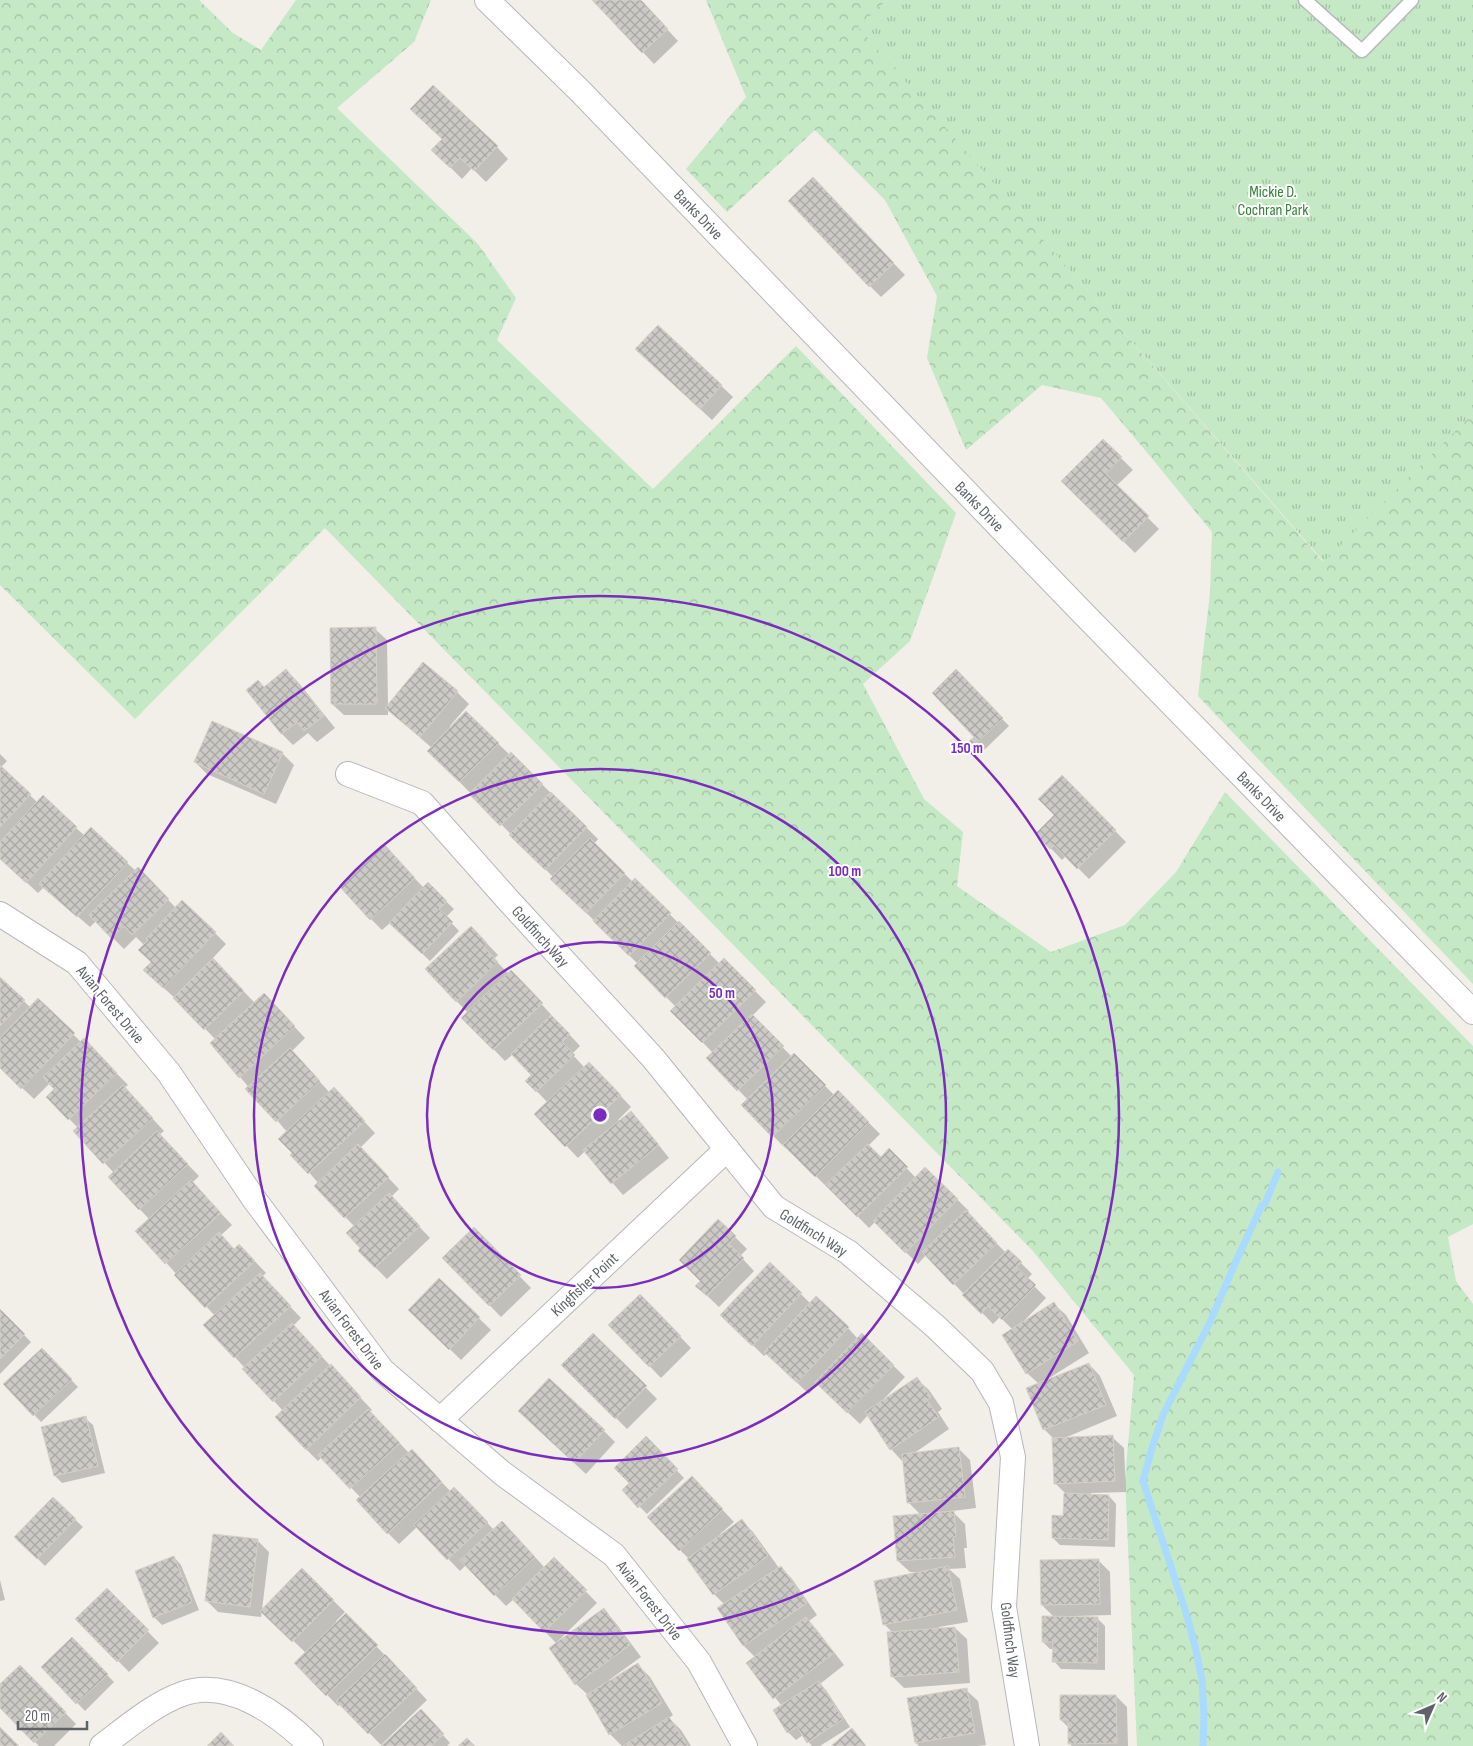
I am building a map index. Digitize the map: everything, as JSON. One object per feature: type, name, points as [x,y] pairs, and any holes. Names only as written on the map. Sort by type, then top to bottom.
[{"type":"street","name":"Banks Drive","points":[[487,0],[581,92],[1083,613],[1473,1012]]},
{"type":"street","name":"Goldfinch Way","points":[[348,774],[422,803],[509,902],[653,1058],[774,1207],[848,1252],[934,1326],[982,1371],[1001,1403],[1013,1457],[1004,1607],[1027,1746]]},
{"type":"street","name":"Avian Forest Drive","points":[[0,914],[77,963],[169,1073],[254,1199],[382,1370],[502,1473],[614,1555],[699,1662],[745,1746]]},
{"type":"street","name":"Kingfisher Point","points":[[440,1420],[727,1149]]},
{"type":"street","points":[[102,1746],[125,1728],[159,1706],[184,1693],[200,1690],[219,1691],[248,1700],[282,1720],[311,1746]]},
{"type":"lane","points":[[1305,0],[1362,51],[1412,0]]},
{"type":"green space","points":[[0,0],[199,0],[233,33],[261,50],[296,0],[431,0],[414,42],[337,108],[478,244],[516,298],[497,340],[653,489],[796,346],[956,513],[910,641],[863,684],[924,799],[963,832],[957,886],[1051,952],[1125,925],[1176,872],[1225,792],[1473,1046],[1473,1224],[1448,1237],[1456,1281],[1473,1304],[1473,1746],[1137,1746],[1125,1480],[1134,1375],[1032,1250],[325,528],[135,719],[0,585]]},
{"type":"green space","points":[[706,0],[887,0],[859,27],[1323,562],[1473,413],[1473,984],[1198,696],[1210,593],[1212,532],[1101,398],[1042,385],[966,450],[927,358],[937,296],[885,200],[815,130],[727,212],[686,169],[746,97]]},
{"type":"green space","name":"Mickie D. Cochran Park","points":[[887,0],[1473,0],[1473,413],[1324,562],[858,27]]},
{"type":"building","points":[[592,0],[641,0],[668,29],[642,53]]},
{"type":"building","points":[[433,85],[498,146],[474,171],[460,158],[450,168],[431,150],[442,139],[410,109]]},
{"type":"building","points":[[813,177],[894,263],[869,287],[788,201]]},
{"type":"building","points":[[658,325],[722,385],[700,409],[635,349]]},
{"type":"building","points":[[1103,439],[1122,457],[1106,474],[1149,516],[1123,542],[1061,481]]},
{"type":"building","points":[[376,627],[377,704],[331,704],[330,628]]},
{"type":"building","points":[[423,662],[458,691],[420,737],[385,708]]},
{"type":"building","points":[[286,669],[324,716],[304,731],[297,722],[281,734],[246,690],[258,680],[264,687]]},
{"type":"building","points":[[956,669],[1003,718],[971,748],[967,743],[974,737],[932,693]]},
{"type":"building","points":[[466,711],[499,743],[459,782],[427,751]]},
{"type":"building","points":[[212,721],[283,752],[264,794],[194,762]]},
{"type":"building","points":[[511,752],[543,784],[500,826],[469,794]]},
{"type":"building","points":[[0,765],[31,794],[0,827]]},
{"type":"building","points":[[1062,775],[1116,830],[1077,869],[1054,845],[1050,849],[1035,834],[1054,815],[1038,799]]},
{"type":"building","points":[[551,792],[587,827],[545,870],[509,835]]},
{"type":"building","points":[[43,795],[77,827],[26,883],[0,859],[0,842]]},
{"type":"building","points":[[91,827],[128,862],[77,917],[39,884]]},
{"type":"building","points":[[590,838],[625,873],[586,913],[550,879]]},
{"type":"building","points":[[384,844],[415,878],[370,920],[339,886]]},
{"type":"building","points":[[138,867],[169,899],[132,935],[124,926],[111,938],[89,915]]},
{"type":"building","points":[[635,878],[671,913],[629,956],[593,921]]},
{"type":"building","points":[[428,882],[447,901],[439,909],[453,922],[422,954],[389,923]]},
{"type":"building","points":[[182,900],[216,932],[163,988],[143,970],[151,962],[138,950]]},
{"type":"building","points":[[679,921],[711,953],[665,998],[634,966]]},
{"type":"building","points":[[471,926],[487,943],[484,947],[498,962],[456,1002],[425,969]]},
{"type":"building","points":[[213,958],[244,991],[204,1030],[173,998]]},
{"type":"building","points":[[724,958],[756,990],[702,1043],[670,1011]]},
{"type":"building","points":[[511,970],[543,1003],[493,1050],[461,1018]]},
{"type":"building","points":[[0,977],[25,1000],[0,1026]]},
{"type":"building","points":[[264,993],[295,1026],[239,1078],[210,1043]]},
{"type":"building","points":[[38,998],[75,1033],[21,1089],[0,1068],[0,1038]]},
{"type":"building","points":[[752,1014],[784,1046],[737,1091],[706,1058]]},
{"type":"building","points":[[551,1015],[570,1034],[562,1042],[575,1055],[536,1092],[525,1081],[531,1075],[511,1054]]},
{"type":"building","points":[[84,1038],[117,1073],[68,1120],[46,1097],[54,1089],[43,1077]]},
{"type":"building","points":[[290,1048],[320,1081],[276,1122],[245,1089]]},
{"type":"building","points":[[794,1053],[826,1085],[772,1137],[741,1105]]},
{"type":"building","points":[[589,1062],[621,1095],[565,1147],[534,1114]]},
{"type":"building","points":[[123,1085],[153,1118],[103,1164],[73,1131]]},
{"type":"building","points":[[334,1087],[365,1121],[308,1174],[290,1155],[292,1153],[278,1139]]},
{"type":"building","points":[[838,1090],[869,1122],[815,1177],[783,1145]]},
{"type":"building","points":[[631,1111],[659,1145],[611,1184],[583,1150]]},
{"type":"building","points":[[157,1131],[188,1164],[139,1210],[108,1177]]},
{"type":"building","points":[[358,1144],[389,1177],[344,1218],[314,1186]]},
{"type":"building","points":[[868,1144],[881,1157],[889,1148],[908,1167],[857,1217],[825,1185]]},
{"type":"building","points":[[925,1167],[958,1199],[905,1253],[873,1221]]},
{"type":"building","points":[[191,1180],[221,1213],[165,1264],[135,1231]]},
{"type":"building","points":[[389,1193],[420,1226],[375,1268],[358,1251],[360,1248],[346,1233]]},
{"type":"building","points":[[966,1210],[997,1243],[953,1285],[922,1252]]},
{"type":"building","points":[[718,1219],[736,1236],[729,1244],[744,1258],[707,1296],[695,1286],[700,1281],[679,1260]]},
{"type":"building","points":[[474,1227],[521,1275],[489,1306],[442,1258]]},
{"type":"building","points":[[219,1232],[234,1249],[239,1244],[255,1261],[205,1308],[174,1275]]},
{"type":"building","points":[[1008,1249],[1022,1262],[1016,1267],[1036,1285],[1002,1320],[988,1306],[981,1314],[962,1295]]},
{"type":"building","points":[[770,1262],[802,1293],[752,1346],[720,1315]]},
{"type":"building","points":[[260,1273],[291,1306],[234,1358],[203,1325]]},
{"type":"building","points":[[439,1278],[480,1317],[449,1350],[408,1310]]},
{"type":"building","points":[[640,1294],[681,1336],[649,1367],[608,1325]]},
{"type":"building","points":[[816,1296],[849,1327],[797,1383],[764,1352]]},
{"type":"building","points":[[1054,1302],[1078,1341],[1026,1374],[1002,1335]]},
{"type":"building","points":[[0,1309],[25,1334],[0,1359]]},
{"type":"building","points":[[292,1323],[322,1356],[273,1402],[242,1369]]},
{"type":"building","points":[[593,1333],[647,1386],[615,1419],[561,1365]]},
{"type":"building","points":[[862,1333],[894,1365],[847,1413],[815,1382]]},
{"type":"building","points":[[42,1348],[72,1379],[33,1416],[3,1384]]},
{"type":"building","points":[[1089,1363],[1106,1405],[1043,1430],[1026,1388]]},
{"type":"building","points":[[331,1364],[361,1397],[306,1450],[275,1417]]},
{"type":"building","points":[[917,1377],[931,1397],[927,1400],[939,1417],[890,1450],[865,1412]]},
{"type":"building","points":[[549,1378],[605,1430],[574,1463],[518,1411]]},
{"type":"building","points":[[368,1409],[400,1443],[350,1489],[318,1455]]},
{"type":"building","points":[[86,1416],[98,1466],[54,1476],[41,1427]]},
{"type":"building","points":[[1113,1435],[1115,1481],[1054,1484],[1052,1438]]},
{"type":"building","points":[[646,1436],[678,1469],[638,1508],[622,1490],[629,1483],[614,1468]]},
{"type":"building","points":[[959,1447],[965,1497],[907,1503],[902,1454]]},
{"type":"building","points":[[412,1449],[442,1482],[387,1534],[356,1500]]},
{"type":"building","points":[[692,1476],[723,1509],[679,1551],[647,1517]]},
{"type":"building","points":[[454,1487],[488,1522],[447,1560],[414,1525]]},
{"type":"building","points":[[1064,1493],[1109,1495],[1108,1540],[1052,1538],[1052,1515],[1063,1516]]},
{"type":"building","points":[[53,1497],[76,1519],[37,1559],[14,1537]]},
{"type":"building","points":[[954,1511],[956,1536],[953,1537],[955,1557],[897,1561],[893,1516]]},
{"type":"building","points":[[742,1519],[768,1556],[713,1595],[687,1559]]},
{"type":"building","points":[[502,1521],[535,1557],[494,1596],[460,1560]]},
{"type":"building","points":[[213,1534],[258,1539],[250,1607],[205,1601]]},
{"type":"building","points":[[174,1556],[192,1602],[153,1618],[135,1571]]},
{"type":"building","points":[[554,1557],[587,1590],[544,1632],[512,1599]]},
{"type":"building","points":[[1099,1559],[1100,1604],[1041,1605],[1040,1560]]},
{"type":"building","points":[[781,1566],[807,1603],[743,1646],[717,1608]]},
{"type":"building","points":[[948,1566],[957,1610],[883,1625],[874,1581]]},
{"type":"building","points":[[302,1568],[334,1600],[292,1642],[260,1611]]},
{"type":"building","points":[[107,1588],[149,1630],[117,1662],[75,1619]]},
{"type":"building","points":[[604,1608],[630,1645],[575,1685],[549,1648]]},
{"type":"building","points":[[346,1613],[378,1645],[326,1696],[294,1663]]},
{"type":"building","points":[[1042,1616],[1098,1617],[1097,1663],[1052,1662],[1053,1642],[1042,1642]]},
{"type":"building","points":[[806,1617],[834,1653],[773,1699],[746,1663]]},
{"type":"building","points":[[955,1627],[959,1672],[891,1677],[887,1632]]},
{"type":"building","points":[[72,1637],[108,1674],[76,1704],[41,1667]]},
{"type":"building","points":[[385,1654],[417,1688],[368,1734],[336,1701]]},
{"type":"building","points":[[638,1663],[662,1703],[609,1735],[586,1695]]},
{"type":"building","points":[[20,1665],[66,1712],[34,1743],[0,1708],[0,1684]]},
{"type":"building","points":[[819,1681],[843,1719],[807,1743],[797,1727],[787,1733],[773,1710]]},
{"type":"building","points":[[967,1688],[975,1733],[915,1743],[907,1698]]},
{"type":"building","points":[[1060,1695],[1116,1695],[1117,1743],[1068,1744],[1068,1720],[1060,1720]]},
{"type":"building","points":[[421,1709],[444,1734],[431,1746],[381,1746]]},
{"type":"building","points":[[669,1717],[688,1746],[623,1746]]},
{"type":"building","points":[[0,1727],[19,1746],[0,1746]]},
{"type":"building","points":[[852,1728],[866,1746],[831,1746]]},
{"type":"building","points":[[221,1732],[234,1746],[207,1746]]},
{"type":"building","points":[[467,1738],[475,1746],[458,1746]]},
{"type":"waterway","points":[[1203,1746],[1202,1680],[1195,1646],[1143,1481],[1163,1415],[1210,1322],[1278,1172]]}]
